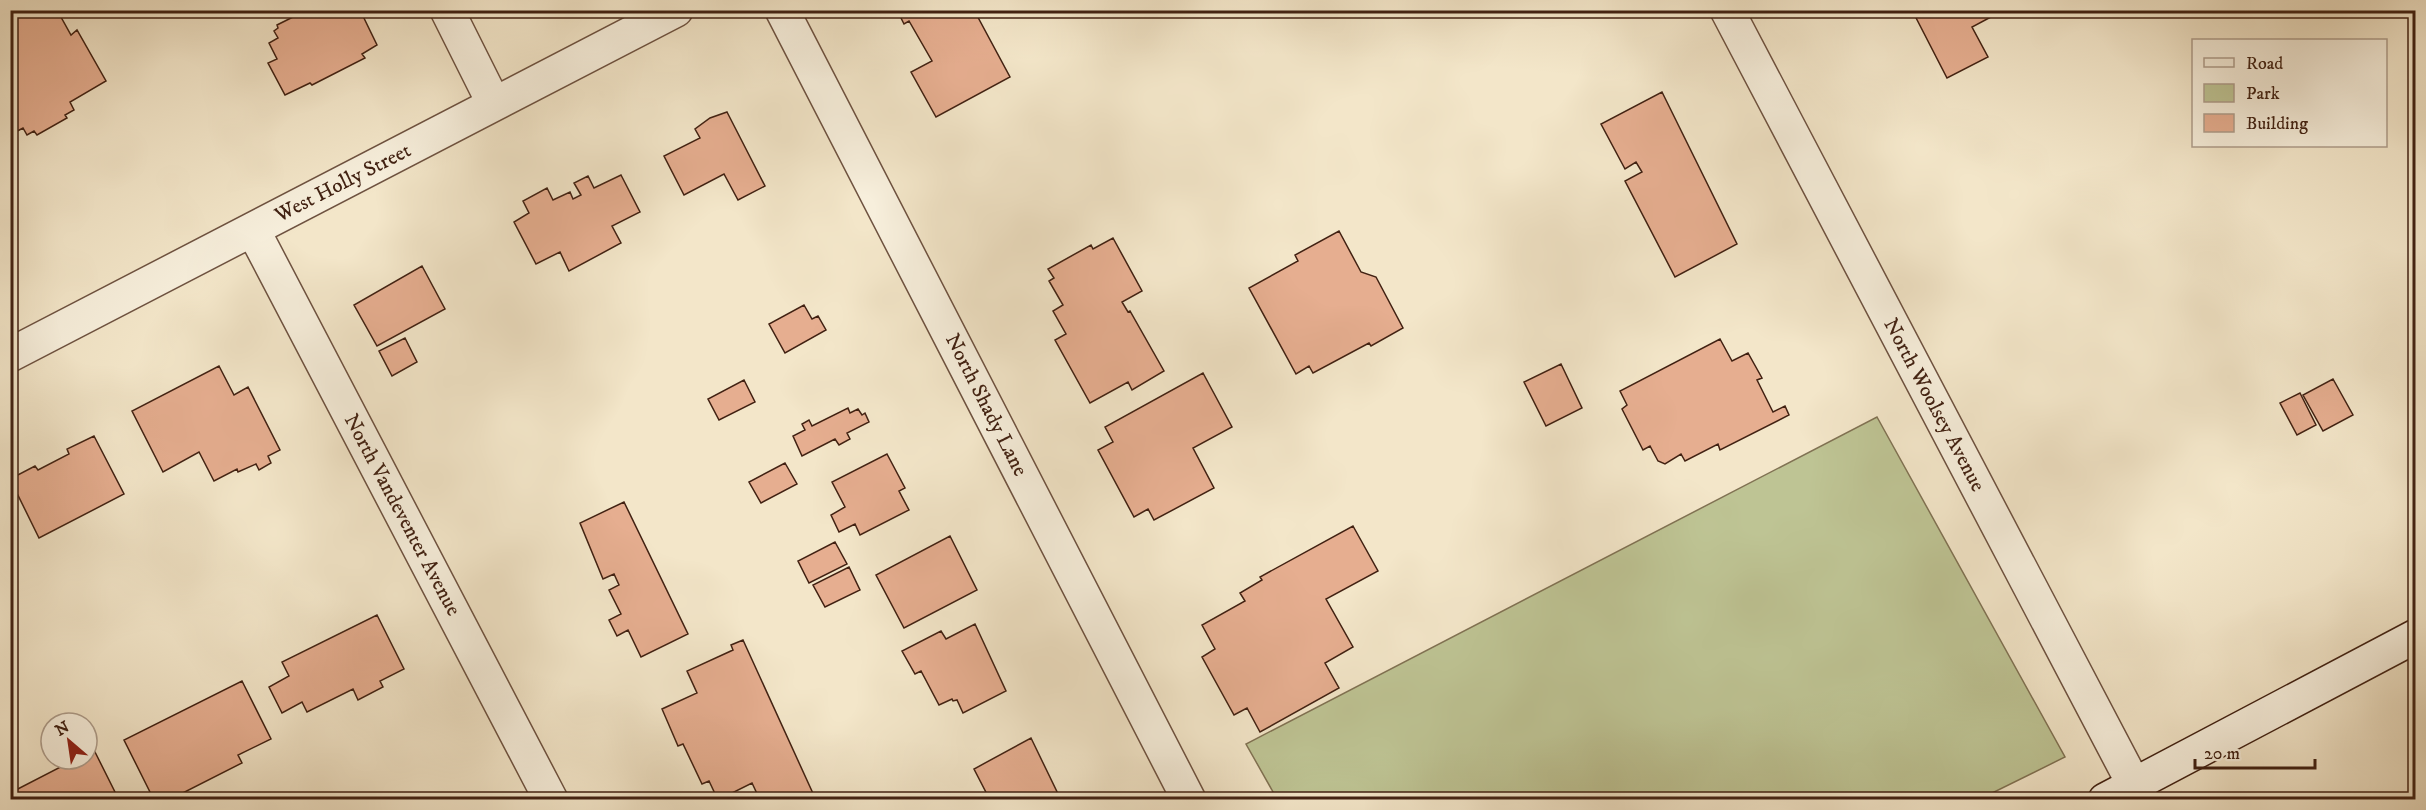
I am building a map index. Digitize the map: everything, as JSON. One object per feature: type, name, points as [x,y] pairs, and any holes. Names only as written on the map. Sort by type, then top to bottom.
[{"type":"street","points":[[447,10],[494,104]]},
{"type":"street","name":"West Holly Street","points":[[10,355],[676,10]]},
{"type":"street","name":"North Shady Lane","points":[[782,10],[1189,800]]},
{"type":"street","name":"North Woolsey Avenue","points":[[1727,10],[2138,792]]},
{"type":"street","name":"North Vandeventer Avenue","points":[[253,230],[551,800]]},
{"type":"street","points":[[2105,800],[2138,792],[2415,636]]},
{"type":"green space","points":[[1877,417],[2065,757],[1980,799],[1277,799],[1246,744]]},
{"type":"building","points":[[10,10],[57,10],[71,35],[77,30],[106,81],[70,102],[74,110],[65,115],[67,118],[37,135],[34,131],[27,135],[23,128],[10,135]]},
{"type":"building","points":[[307,10],[314,10],[317,17],[331,10],[360,10],[377,45],[362,54],[365,58],[312,85],[310,83],[285,95],[268,63],[277,59],[269,43],[278,38],[274,31],[278,28],[277,25]]},
{"type":"building","points":[[897,10],[974,10],[1010,77],[936,117],[911,72],[932,61],[909,21],[904,24]]},
{"type":"building","points":[[1912,10],[2004,10],[1972,27],[1988,57],[1947,78]]},
{"type":"building","points":[[1662,92],[1737,244],[1675,277],[1625,181],[1642,172],[1636,162],[1625,169],[1601,124]]},
{"type":"building","points":[[727,112],[765,186],[738,200],[724,174],[684,195],[664,156],[700,138],[695,129],[710,118]]},
{"type":"building","points":[[621,175],[640,212],[612,226],[621,243],[569,271],[560,252],[536,264],[514,222],[529,213],[523,201],[547,188],[553,200],[570,192],[573,199],[581,195],[574,183],[588,176],[594,188]]},
{"type":"building","points":[[1339,231],[1361,272],[1376,277],[1403,328],[1313,373],[1309,366],[1296,374],[1249,288],[1298,261],[1295,255]]},
{"type":"building","points":[[1113,238],[1142,291],[1122,302],[1128,312],[1130,311],[1164,371],[1132,390],[1128,382],[1090,403],[1055,340],[1066,334],[1053,311],[1063,305],[1049,281],[1054,278],[1048,269],[1091,245],[1093,249]]},
{"type":"building","points":[[422,266],[445,309],[377,346],[354,305]]},
{"type":"building","points":[[804,305],[812,319],[818,316],[826,330],[785,353],[769,324]]},
{"type":"building","points":[[405,338],[417,362],[392,376],[379,351]]},
{"type":"building","points":[[1720,339],[1732,361],[1748,353],[1762,378],[1757,380],[1773,412],[1785,406],[1789,415],[1720,450],[1718,444],[1685,461],[1681,454],[1665,464],[1658,461],[1650,446],[1643,450],[1622,409],[1627,405],[1620,391]]},
{"type":"building","points":[[1561,364],[1582,408],[1546,426],[1524,382]]},
{"type":"building","points":[[219,366],[234,395],[248,387],[280,450],[268,456],[271,463],[259,470],[256,464],[238,472],[237,469],[214,481],[199,452],[163,472],[132,411]]},
{"type":"building","points":[[1203,373],[1232,427],[1193,448],[1214,488],[1154,520],[1148,509],[1134,517],[1098,450],[1113,442],[1105,427]]},
{"type":"building","points":[[2333,379],[2353,415],[2323,431],[2303,395]]},
{"type":"building","points":[[744,380],[755,402],[719,420],[708,399]]},
{"type":"building","points":[[2300,393],[2316,425],[2297,435],[2280,403]]},
{"type":"building","points":[[848,408],[850,413],[858,409],[862,415],[865,413],[869,422],[847,433],[850,439],[839,445],[835,439],[802,456],[793,436],[805,430],[802,424],[809,420],[812,426]]},
{"type":"building","points":[[94,436],[124,494],[39,538],[10,479],[35,466],[38,470],[69,454],[67,449]]},
{"type":"building","points":[[887,454],[905,488],[899,491],[909,510],[860,535],[855,524],[839,532],[831,515],[845,507],[832,482]]},
{"type":"building","points":[[785,463],[797,484],[761,503],[749,482]]},
{"type":"building","points":[[624,502],[688,634],[641,657],[628,630],[617,636],[609,620],[621,614],[609,590],[619,585],[614,574],[603,579],[580,523]]},
{"type":"building","points":[[1353,526],[1378,571],[1326,599],[1353,647],[1325,663],[1339,688],[1260,732],[1247,708],[1234,715],[1202,657],[1215,649],[1202,625],[1245,601],[1240,593],[1262,580],[1260,577]]},
{"type":"building","points":[[950,536],[977,590],[904,628],[876,575]]},
{"type":"building","points":[[835,542],[847,564],[809,583],[798,561]]},
{"type":"building","points":[[849,567],[860,590],[825,607],[813,585]]},
{"type":"building","points":[[377,615],[404,669],[380,681],[383,687],[358,700],[353,689],[307,712],[302,702],[282,713],[269,687],[289,676],[282,662]]},
{"type":"building","points":[[975,624],[1006,691],[963,713],[957,700],[952,699],[939,705],[921,671],[915,674],[902,651],[941,631],[946,639]]},
{"type":"building","points":[[743,640],[816,800],[760,800],[752,783],[718,800],[709,781],[702,784],[683,744],[678,746],[662,709],[697,693],[687,671],[733,650],[731,645]]},
{"type":"building","points":[[242,681],[271,739],[238,755],[242,763],[169,800],[154,800],[124,740]]},
{"type":"building","points":[[1031,738],[1061,800],[990,800],[974,769]]},
{"type":"building","points":[[99,760],[119,800],[10,800],[10,793],[53,771],[99,771]]}]
